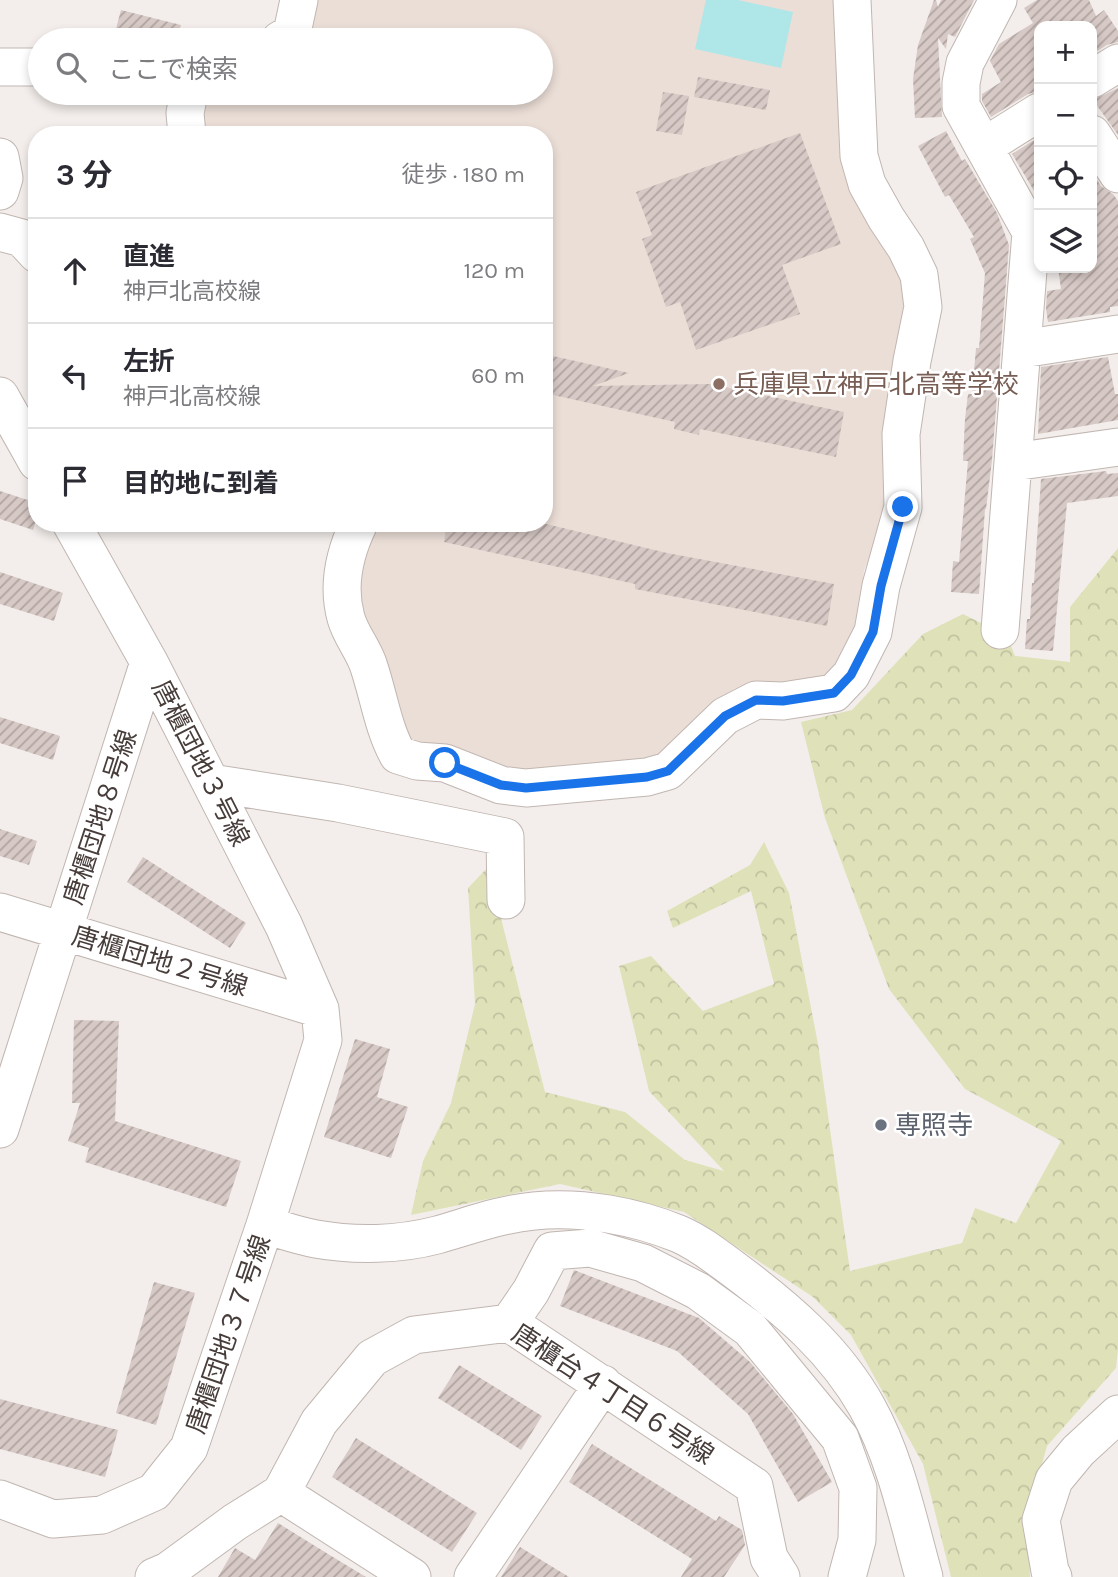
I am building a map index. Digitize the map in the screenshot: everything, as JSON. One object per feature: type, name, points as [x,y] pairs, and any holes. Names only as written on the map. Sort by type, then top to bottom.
[{"type":"street","points":[[293,28],[299,0]]},
{"type":"street","points":[[355,532],[348,546],[342,583],[346,619],[369,665],[390,742],[398,755],[417,761],[445,763],[501,785],[526,788],[647,777],[668,771],[725,716],[756,700],[783,701],[834,693],[851,675],[873,632],[881,586],[903,507],[901,435],[923,307],[919,275],[906,248],[866,184],[859,156],[852,0]]},
{"type":"street","points":[[998,0],[965,64],[961,83],[961,106],[1031,232],[1000,630]]},
{"type":"street","points":[[1097,76],[1118,63]]},
{"type":"street","points":[[0,67],[28,67]]},
{"type":"street","points":[[186,126],[187,105]]},
{"type":"street","points":[[985,146],[1034,115]]},
{"type":"street","points":[[1097,142],[1118,174]]},
{"type":"street","points":[[0,157],[4,178],[0,191]]},
{"type":"street","points":[[0,232],[22,238],[28,244]]},
{"type":"street","points":[[1021,349],[1118,334]]},
{"type":"street","points":[[0,396],[28,445]]},
{"type":"street","points":[[1013,462],[1118,447]]},
{"type":"street","name":"唐櫃団地３号線","points":[[76,532],[149,662],[211,783],[284,926],[320,1009]]},
{"type":"street","name":"唐櫃団地８号線","points":[[0,1129],[149,662]]},
{"type":"street","points":[[211,783],[338,803],[505,837],[506,900]]},
{"type":"street","name":"唐櫃団地２号線","points":[[0,912],[320,1009]]},
{"type":"street","name":"唐櫃団地３７号線","points":[[0,1499],[53,1519],[102,1515],[154,1492],[189,1448],[265,1225],[323,1040],[320,1009]]},
{"type":"street","points":[[265,1225],[315,1239],[350,1243],[399,1242],[436,1235],[481,1221],[534,1211],[569,1211],[637,1220],[680,1235],[712,1253],[757,1287],[811,1332],[840,1364],[868,1409],[895,1473],[924,1577]]},
{"type":"street","points":[[509,1323],[531,1291],[552,1251],[590,1248],[643,1263],[698,1291],[750,1329],[840,1437],[858,1488],[857,1540],[848,1577]]},
{"type":"street","name":"唐櫃台４丁目６号線","points":[[281,1493],[319,1422],[372,1358],[414,1335],[509,1323],[754,1486],[769,1558],[781,1577]]},
{"type":"street","points":[[473,1577],[603,1384]]},
{"type":"street","points":[[1054,1577],[1050,1571],[1041,1520],[1054,1480],[1077,1451],[1112,1419]]},
{"type":"street","points":[[167,1575],[235,1522],[281,1493],[412,1577]]},
{"type":"shaded area","name":"兵庫県立神戸北高等学校","points":[[312,0],[835,0],[838,108],[844,175],[854,198],[898,261],[906,286],[906,320],[883,524],[864,570],[859,617],[853,641],[829,674],[817,684],[748,686],[734,689],[718,701],[669,756],[553,778],[418,755],[360,635],[361,532],[553,532],[553,126],[202,126],[202,110],[204,105],[553,105],[553,28],[298,28]]},
{"type":"green space","points":[[1118,548],[1116,1368],[1047,1446],[1029,1511],[1030,1577],[951,1577],[923,1464],[851,1335],[813,1297],[684,1212],[560,1184],[411,1215],[423,1161],[451,1103],[475,1004],[468,888],[488,867],[545,1092],[625,1112],[685,1160],[724,1171],[649,1091],[619,966],[651,956],[703,1011],[774,984],[751,891],[673,928],[667,911],[750,865],[764,842],[789,893],[818,1044],[850,1271],[962,1243],[975,1208],[1016,1223],[1061,1141],[965,1089],[889,989],[825,818],[801,722],[852,710],[923,634],[963,614],[1007,636],[1015,656],[1070,662],[1070,607]]},
{"type":"water","points":[[706,0],[738,0],[793,12],[781,68],[695,49]]},
{"type":"building","points":[[934,0],[938,7],[941,0],[974,0],[955,37],[948,34],[946,49],[938,38],[942,117],[915,118],[913,79],[918,45]]},
{"type":"building","points":[[1037,0],[1089,0],[1096,16],[1104,10],[1118,31],[1118,42],[1097,51],[1097,21],[1034,21],[1034,92],[991,117],[982,101],[982,94],[1001,82],[990,61],[999,44],[1033,23],[1024,8]]},
{"type":"building","points":[[121,10],[181,25],[180,28],[116,28]]},
{"type":"building","points":[[698,77],[770,90],[766,110],[694,97]]},
{"type":"building","points":[[1118,88],[1118,135],[1097,106],[1097,98]]},
{"type":"building","points":[[663,92],[689,96],[682,135],[656,131]]},
{"type":"building","points":[[946,131],[962,161],[965,159],[997,213],[1009,245],[979,594],[951,592],[953,561],[959,562],[968,461],[963,461],[965,419],[968,394],[972,394],[976,348],[979,348],[985,273],[970,239],[974,237],[949,195],[945,197],[918,146]]},
{"type":"building","points":[[800,133],[841,244],[782,265],[800,314],[696,350],[680,302],[666,307],[642,239],[652,235],[636,192]]},
{"type":"building","points":[[1034,140],[1034,191],[1012,154]]},
{"type":"building","points":[[1097,180],[1118,201],[1118,306],[1110,307],[1110,312],[1048,322],[1047,291],[1061,289],[1059,273],[1097,273]]},
{"type":"building","points":[[553,356],[629,373],[593,386],[711,384],[844,412],[836,457],[700,429],[699,435],[674,429],[675,422],[553,395]]},
{"type":"building","points":[[1108,357],[1115,394],[1118,394],[1118,420],[1038,434],[1041,367]]},
{"type":"building","points":[[1106,471],[1107,474],[1118,473],[1118,496],[1067,503],[1053,651],[1025,649],[1034,583],[1041,479]]},
{"type":"building","points":[[0,491],[28,500],[28,528],[0,519]]},
{"type":"building","points":[[553,526],[667,553],[834,584],[827,626],[635,589],[635,584],[444,542],[446,532],[553,532]]},
{"type":"building","points":[[0,572],[63,593],[54,621],[0,604]]},
{"type":"building","points":[[0,717],[60,736],[53,760],[0,743]]},
{"type":"building","points":[[0,829],[37,841],[29,865],[0,856]]},
{"type":"building","points":[[143,857],[246,923],[230,948],[127,882]]},
{"type":"building","points":[[74,1020],[119,1021],[115,1121],[241,1161],[226,1207],[85,1162],[89,1148],[68,1141],[80,1103],[72,1103]]},
{"type":"building","points":[[355,1039],[390,1049],[377,1097],[408,1107],[391,1158],[324,1137]]},
{"type":"building","points":[[574,1270],[699,1318],[750,1362],[793,1414],[832,1482],[798,1502],[748,1414],[677,1351],[560,1306]]},
{"type":"building","points":[[154,1282],[195,1293],[156,1425],[116,1413]]},
{"type":"building","points":[[459,1365],[542,1416],[521,1450],[438,1398]]},
{"type":"building","points":[[0,1399],[118,1430],[105,1477],[0,1449]]},
{"type":"building","points":[[356,1438],[477,1513],[452,1552],[332,1477]]},
{"type":"building","points":[[592,1444],[716,1521],[719,1516],[742,1530],[745,1545],[724,1577],[681,1577],[692,1559],[569,1482]]},
{"type":"building","points":[[278,1523],[366,1577],[218,1577],[235,1548],[255,1560]]},
{"type":"building","points":[[520,1547],[569,1577],[501,1577]]},
{"type":"place","name":"兵庫県立神戸北高等学校","points":[[719,384]]},
{"type":"place","name":"専照寺","points":[[881,1125]]},
{"type":"route","points":[[445,763],[501,785],[526,788],[647,777],[668,771],[725,716],[756,700],[783,701],[834,693],[851,675],[873,632],[881,586],[903,507]]}]
